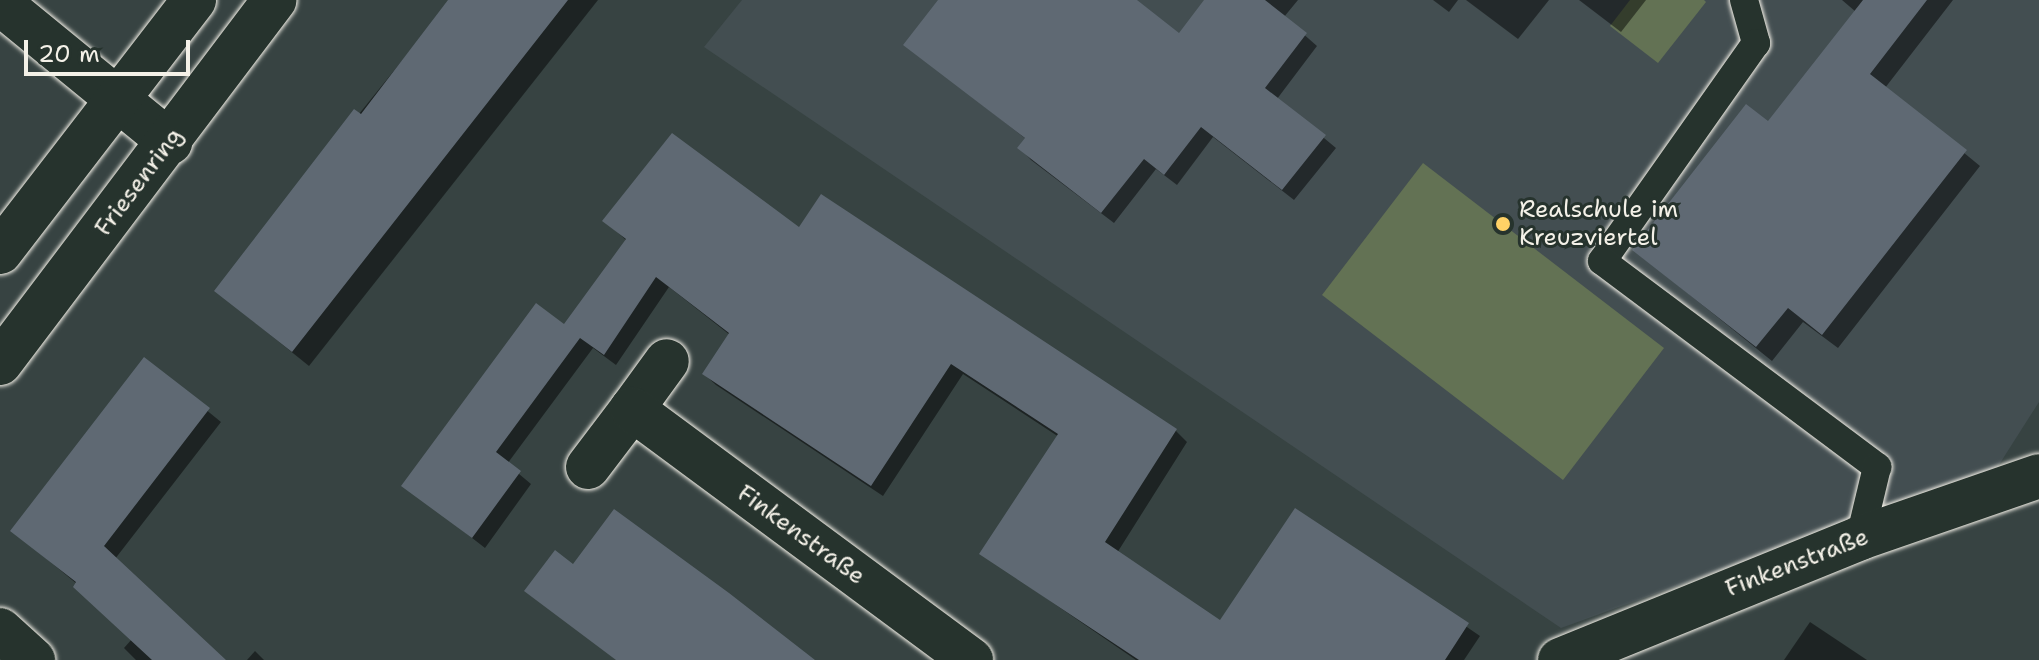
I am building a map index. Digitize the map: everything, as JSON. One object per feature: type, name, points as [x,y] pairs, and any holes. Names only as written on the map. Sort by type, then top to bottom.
[{"type":"street","points":[[0,252],[194,0]]},
{"type":"street","name":"Friesenring","points":[[0,363],[275,0]]},
{"type":"street","points":[[0,3],[170,142]]},
{"type":"street","points":[[588,467],[667,361]]},
{"type":"street","name":"Finkenstraße","points":[[632,409],[971,660]]},
{"type":"street","name":"Finkenstraße","points":[[1560,660],[1860,538],[2039,476]]},
{"type":"street","points":[[0,630],[33,660]]},
{"type":"lane","points":[[1744,0],[1756,43],[1602,261],[1877,467],[1860,538]]},
{"type":"shaded area","name":"Realschule im Kreuzviertel","points":[[742,0],[2039,0],[2039,402],[1995,471],[1561,628],[704,47]]},
{"type":"green space","points":[[1630,0],[1706,2],[1658,63],[1610,26]]},
{"type":"green space","points":[[1423,163],[1664,348],[1563,480],[1322,295]]},
{"type":"building","points":[[448,0],[568,0],[292,352],[214,291],[354,109],[361,114]]},
{"type":"building","points":[[938,0],[1137,0],[1179,33],[1204,0],[1265,0],[1307,33],[1265,88],[1326,135],[1282,190],[1201,127],[1164,175],[1144,159],[1101,213],[1017,148],[1025,138],[903,45]]},
{"type":"building","points":[[1863,0],[1927,0],[1870,74],[1967,150],[1822,335],[1788,308],[1756,347],[1632,250],[1746,104],[1768,121]]},
{"type":"building","points":[[672,133],[799,227],[821,194],[1177,429],[1105,542],[1220,620],[1295,508],[1469,623],[1445,660],[1139,660],[979,554],[1058,434],[951,364],[871,486],[702,374],[729,333],[656,277],[604,355],[580,338],[496,452],[521,471],[472,538],[401,486],[536,303],[564,324],[626,239],[602,221]]},
{"type":"building","points":[[144,357],[210,408],[104,546],[226,660],[152,660],[73,587],[76,582],[10,531]]},
{"type":"building","points":[[614,509],[815,660],[616,660],[524,591],[555,550],[573,564]]},
{"type":"place","name":"Realschule im Kreuzviertel","points":[[1503,224]]}]
